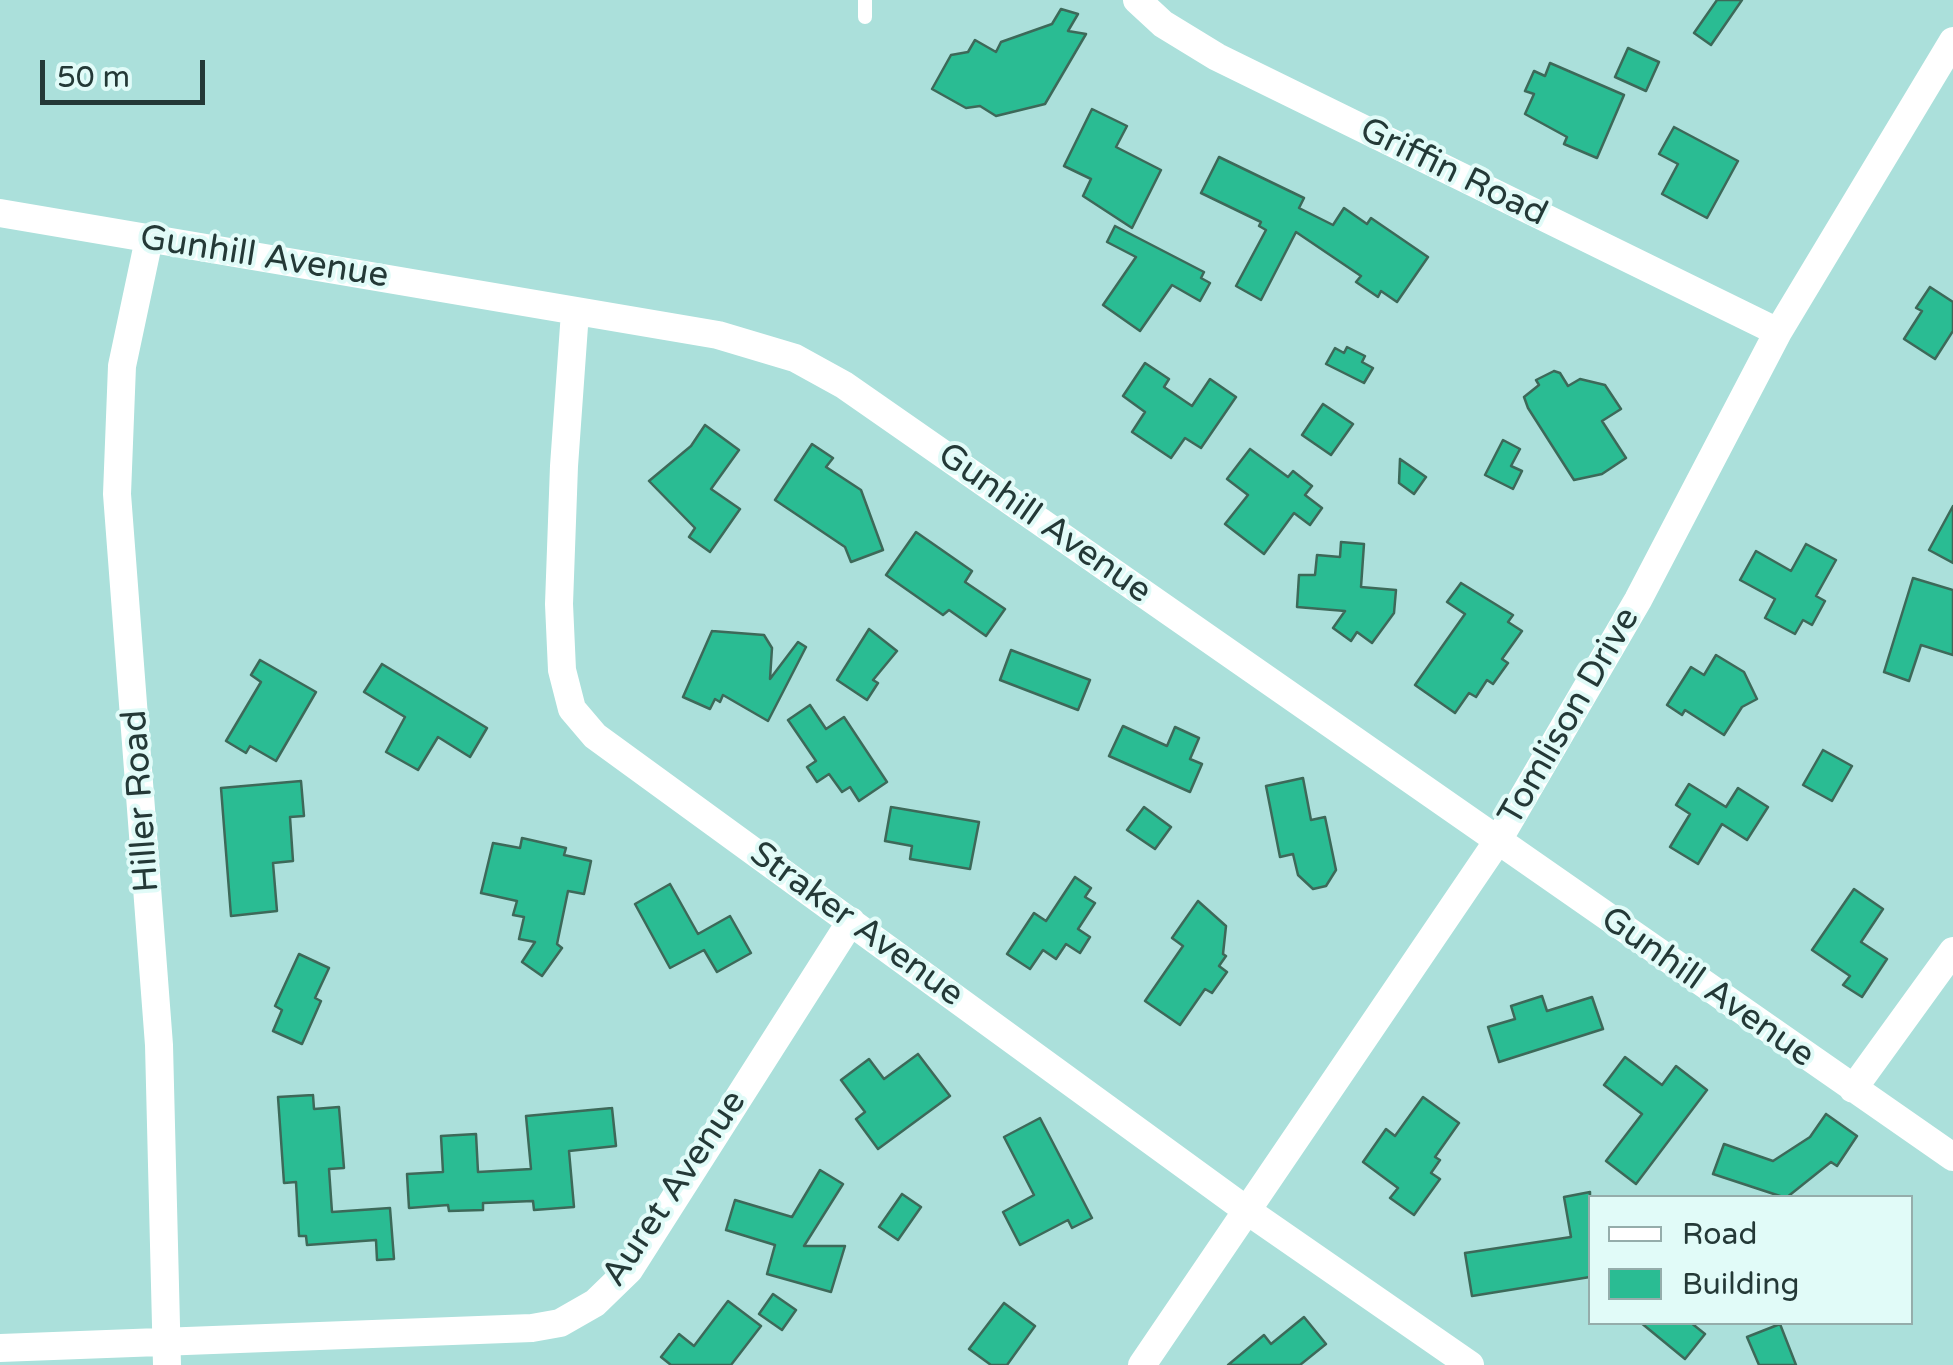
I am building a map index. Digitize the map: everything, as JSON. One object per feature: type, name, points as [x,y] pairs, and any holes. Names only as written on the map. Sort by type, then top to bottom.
[{"type":"street","name":"Griffin Road","points":[[1136,0],[1163,24],[1217,57],[1778,332]]},
{"type":"street","name":"Tomlison Drive","points":[[1142,1365],[1497,842],[1638,600],[1778,332],[1953,41]]},
{"type":"street","name":"Gunhill Avenue","points":[[0,213],[758,345],[795,358],[844,385],[1953,1157]]},
{"type":"street","name":"Hiller Road","points":[[149,240],[122,366],[117,494],[159,1045],[167,1354]]},
{"type":"street","name":"Straker Avenue","points":[[575,312],[559,604],[562,670],[572,709],[595,736],[627,761],[1249,1212],[1470,1365]]},
{"type":"street","name":"Auret Avenue","points":[[0,1348],[167,1354],[560,1323],[595,1303],[629,1270],[851,921]]},
{"type":"street","points":[[1853,1089],[1953,951]]},
{"type":"lane","points":[[865,0],[865,17]]},
{"type":"building","points":[[1717,0],[1742,0],[1711,45],[1694,33]]},
{"type":"building","points":[[1061,9],[1078,14],[1068,31],[1086,34],[1045,104],[996,116],[980,106],[966,108],[932,89],[951,55],[968,52],[975,40],[996,52],[1001,42],[1052,24]]},
{"type":"building","points":[[1628,48],[1659,62],[1646,91],[1615,77]]},
{"type":"building","points":[[1550,63],[1624,95],[1597,158],[1564,144],[1567,137],[1525,114],[1534,94],[1525,91],[1534,71],[1545,76]]},
{"type":"building","points":[[1092,109],[1127,126],[1116,147],[1161,170],[1132,228],[1083,196],[1091,179],[1064,166]]},
{"type":"building","points":[[1674,127],[1738,161],[1707,218],[1662,194],[1678,164],[1659,154]]},
{"type":"building","points":[[1219,157],[1304,198],[1299,208],[1333,225],[1344,208],[1367,224],[1371,218],[1428,257],[1397,302],[1381,291],[1378,297],[1356,282],[1361,276],[1296,232],[1261,300],[1236,286],[1266,230],[1259,226],[1261,222],[1201,193]]},
{"type":"building","points":[[1115,226],[1204,272],[1201,278],[1210,283],[1200,301],[1172,285],[1140,331],[1103,305],[1136,257],[1107,242]]},
{"type":"building","points":[[1930,287],[1953,302],[1953,331],[1935,359],[1904,339],[1922,311],[1916,308]]},
{"type":"building","points":[[1347,347],[1365,356],[1362,362],[1373,368],[1364,383],[1326,364],[1335,348],[1344,353]]},
{"type":"building","points":[[1145,363],[1169,379],[1164,387],[1192,406],[1210,379],[1236,397],[1201,448],[1185,438],[1171,458],[1132,432],[1145,412],[1123,396]]},
{"type":"building","points":[[1554,371],[1560,373],[1568,386],[1580,379],[1605,385],[1621,409],[1602,421],[1626,458],[1602,474],[1574,480],[1528,408],[1524,397],[1539,385],[1536,380]]},
{"type":"building","points":[[1323,404],[1353,424],[1331,455],[1302,435]]},
{"type":"building","points":[[705,425],[739,450],[711,489],[740,509],[710,552],[689,537],[695,528],[649,481],[691,446]]},
{"type":"building","points":[[1503,440],[1520,449],[1511,466],[1522,471],[1513,489],[1485,475]]},
{"type":"building","points":[[812,444],[833,458],[826,467],[861,490],[883,550],[851,562],[845,547],[775,500]]},
{"type":"building","points":[[1250,449],[1288,477],[1293,471],[1312,486],[1305,495],[1322,508],[1310,525],[1294,513],[1264,554],[1225,524],[1248,495],[1227,479]]},
{"type":"building","points":[[1400,459],[1426,477],[1414,494],[1399,483]]},
{"type":"building","points":[[1953,506],[1953,563],[1929,550]]},
{"type":"building","points":[[916,532],[972,571],[965,582],[1005,609],[986,636],[949,610],[943,615],[886,575]]},
{"type":"building","points":[[1341,542],[1364,544],[1361,587],[1396,590],[1394,613],[1372,643],[1357,632],[1351,641],[1333,628],[1345,611],[1297,607],[1299,575],[1315,575],[1317,555],[1340,557]]},
{"type":"building","points":[[1806,544],[1836,560],[1816,596],[1825,601],[1812,625],[1803,620],[1795,634],[1765,618],[1775,599],[1740,580],[1756,551],[1791,571]]},
{"type":"building","points":[[1913,578],[1953,590],[1953,655],[1921,645],[1909,681],[1884,672]]},
{"type":"building","points":[[1461,583],[1513,615],[1508,622],[1522,631],[1502,659],[1508,663],[1493,684],[1487,680],[1476,697],[1469,693],[1455,713],[1415,685],[1465,614],[1447,602]]},
{"type":"building","points":[[869,629],[897,651],[873,680],[878,683],[867,700],[837,680]]},
{"type":"building","points":[[712,631],[764,635],[772,648],[770,679],[798,642],[806,647],[768,721],[723,695],[720,702],[715,699],[710,709],[683,697]]},
{"type":"building","points":[[1011,650],[1090,680],[1078,710],[1000,680]]},
{"type":"building","points":[[1716,655],[1744,672],[1757,699],[1742,707],[1724,735],[1685,710],[1682,715],[1667,705],[1691,667],[1704,675]]},
{"type":"building","points":[[260,660],[316,692],[276,761],[250,746],[246,753],[226,741],[261,682],[251,675]]},
{"type":"building","points":[[382,664],[487,728],[470,757],[438,737],[418,770],[386,752],[405,717],[364,692]]},
{"type":"building","points":[[810,705],[826,729],[844,717],[887,782],[859,801],[850,787],[842,792],[829,774],[817,782],[807,767],[816,761],[788,720]]},
{"type":"building","points":[[1123,726],[1167,746],[1175,727],[1199,738],[1190,759],[1202,764],[1190,792],[1109,756]]},
{"type":"building","points":[[1823,750],[1852,766],[1832,801],[1803,785]]},
{"type":"building","points":[[1303,778],[1311,820],[1325,817],[1336,870],[1326,886],[1313,889],[1298,875],[1293,854],[1280,857],[1266,786]]},
{"type":"building","points":[[301,781],[304,816],[290,817],[293,861],[273,863],[277,911],[231,916],[221,788]]},
{"type":"building","points":[[1689,784],[1726,807],[1738,788],[1768,807],[1747,840],[1722,824],[1698,864],[1670,847],[1690,814],[1676,805]]},
{"type":"building","points":[[891,807],[979,822],[970,869],[910,859],[912,846],[885,841]]},
{"type":"building","points":[[1144,807],[1171,827],[1155,849],[1127,830]]},
{"type":"building","points":[[522,838],[566,848],[564,855],[591,861],[584,894],[568,891],[557,944],[562,948],[542,976],[522,962],[535,942],[519,939],[524,917],[513,915],[517,901],[481,893],[493,843],[520,848]]},
{"type":"building","points":[[1075,877],[1091,888],[1085,897],[1095,903],[1078,929],[1090,937],[1080,953],[1066,944],[1056,959],[1043,950],[1030,969],[1007,954],[1034,913],[1046,921]]},
{"type":"building","points":[[670,884],[698,934],[730,916],[751,953],[717,972],[704,950],[670,968],[635,904]]},
{"type":"building","points":[[1854,889],[1883,909],[1861,942],[1887,959],[1862,997],[1843,985],[1850,976],[1812,950]]},
{"type":"building","points":[[1198,901],[1226,926],[1226,956],[1219,966],[1227,972],[1212,993],[1205,989],[1180,1025],[1145,1001],[1183,946],[1172,938]]},
{"type":"building","points":[[299,954],[329,968],[315,998],[321,1001],[302,1044],[273,1031],[282,1010],[275,1006]]},
{"type":"building","points":[[1542,996],[1547,1011],[1592,997],[1603,1029],[1499,1062],[1488,1027],[1515,1019],[1511,1006]]},
{"type":"building","points":[[918,1054],[950,1096],[878,1149],[856,1119],[865,1112],[841,1080],[869,1059],[884,1079]]},
{"type":"building","points":[[1625,1057],[1662,1085],[1676,1066],[1707,1090],[1636,1184],[1606,1161],[1642,1114],[1604,1085]]},
{"type":"building","points":[[313,1095],[314,1109],[339,1107],[344,1168],[329,1169],[332,1212],[390,1208],[394,1259],[377,1260],[376,1240],[307,1245],[306,1236],[299,1236],[296,1182],[284,1183],[278,1097]]},
{"type":"building","points":[[1423,1097],[1459,1123],[1435,1157],[1440,1160],[1431,1173],[1440,1179],[1414,1215],[1390,1198],[1398,1188],[1363,1162],[1386,1129],[1395,1136]]},
{"type":"building","points":[[612,1108],[616,1146],[569,1151],[574,1207],[534,1210],[533,1201],[483,1203],[483,1210],[449,1211],[448,1205],[409,1208],[407,1174],[443,1172],[441,1136],[476,1134],[478,1172],[531,1169],[526,1116]]},
{"type":"building","points":[[1826,1114],[1857,1136],[1837,1166],[1831,1162],[1790,1195],[1777,1195],[1713,1174],[1724,1144],[1773,1161],[1810,1137]]},
{"type":"building","points":[[1040,1118],[1092,1218],[1072,1228],[1068,1220],[1020,1245],[1003,1212],[1034,1195],[1004,1137]]},
{"type":"building","points":[[820,1170],[843,1184],[804,1246],[845,1246],[831,1292],[767,1274],[775,1245],[726,1230],[735,1200],[792,1217]]},
{"type":"building","points":[[1590,1192],[1588,1277],[1472,1296],[1465,1253],[1571,1237],[1564,1197]]},
{"type":"building","points":[[902,1194],[921,1207],[898,1240],[879,1227]]},
{"type":"building","points":[[773,1294],[796,1310],[782,1330],[759,1314]]},
{"type":"building","points":[[728,1301],[761,1326],[731,1365],[671,1365],[661,1357],[679,1334],[694,1346]]},
{"type":"building","points":[[1004,1303],[1035,1326],[1007,1365],[991,1365],[969,1349]]},
{"type":"building","points":[[1304,1317],[1326,1344],[1300,1365],[1228,1365],[1264,1335],[1271,1344]]},
{"type":"building","points":[[1644,1325],[1694,1325],[1705,1334],[1685,1359]]},
{"type":"building","points":[[1780,1325],[1796,1365],[1759,1365],[1747,1337]]}]
